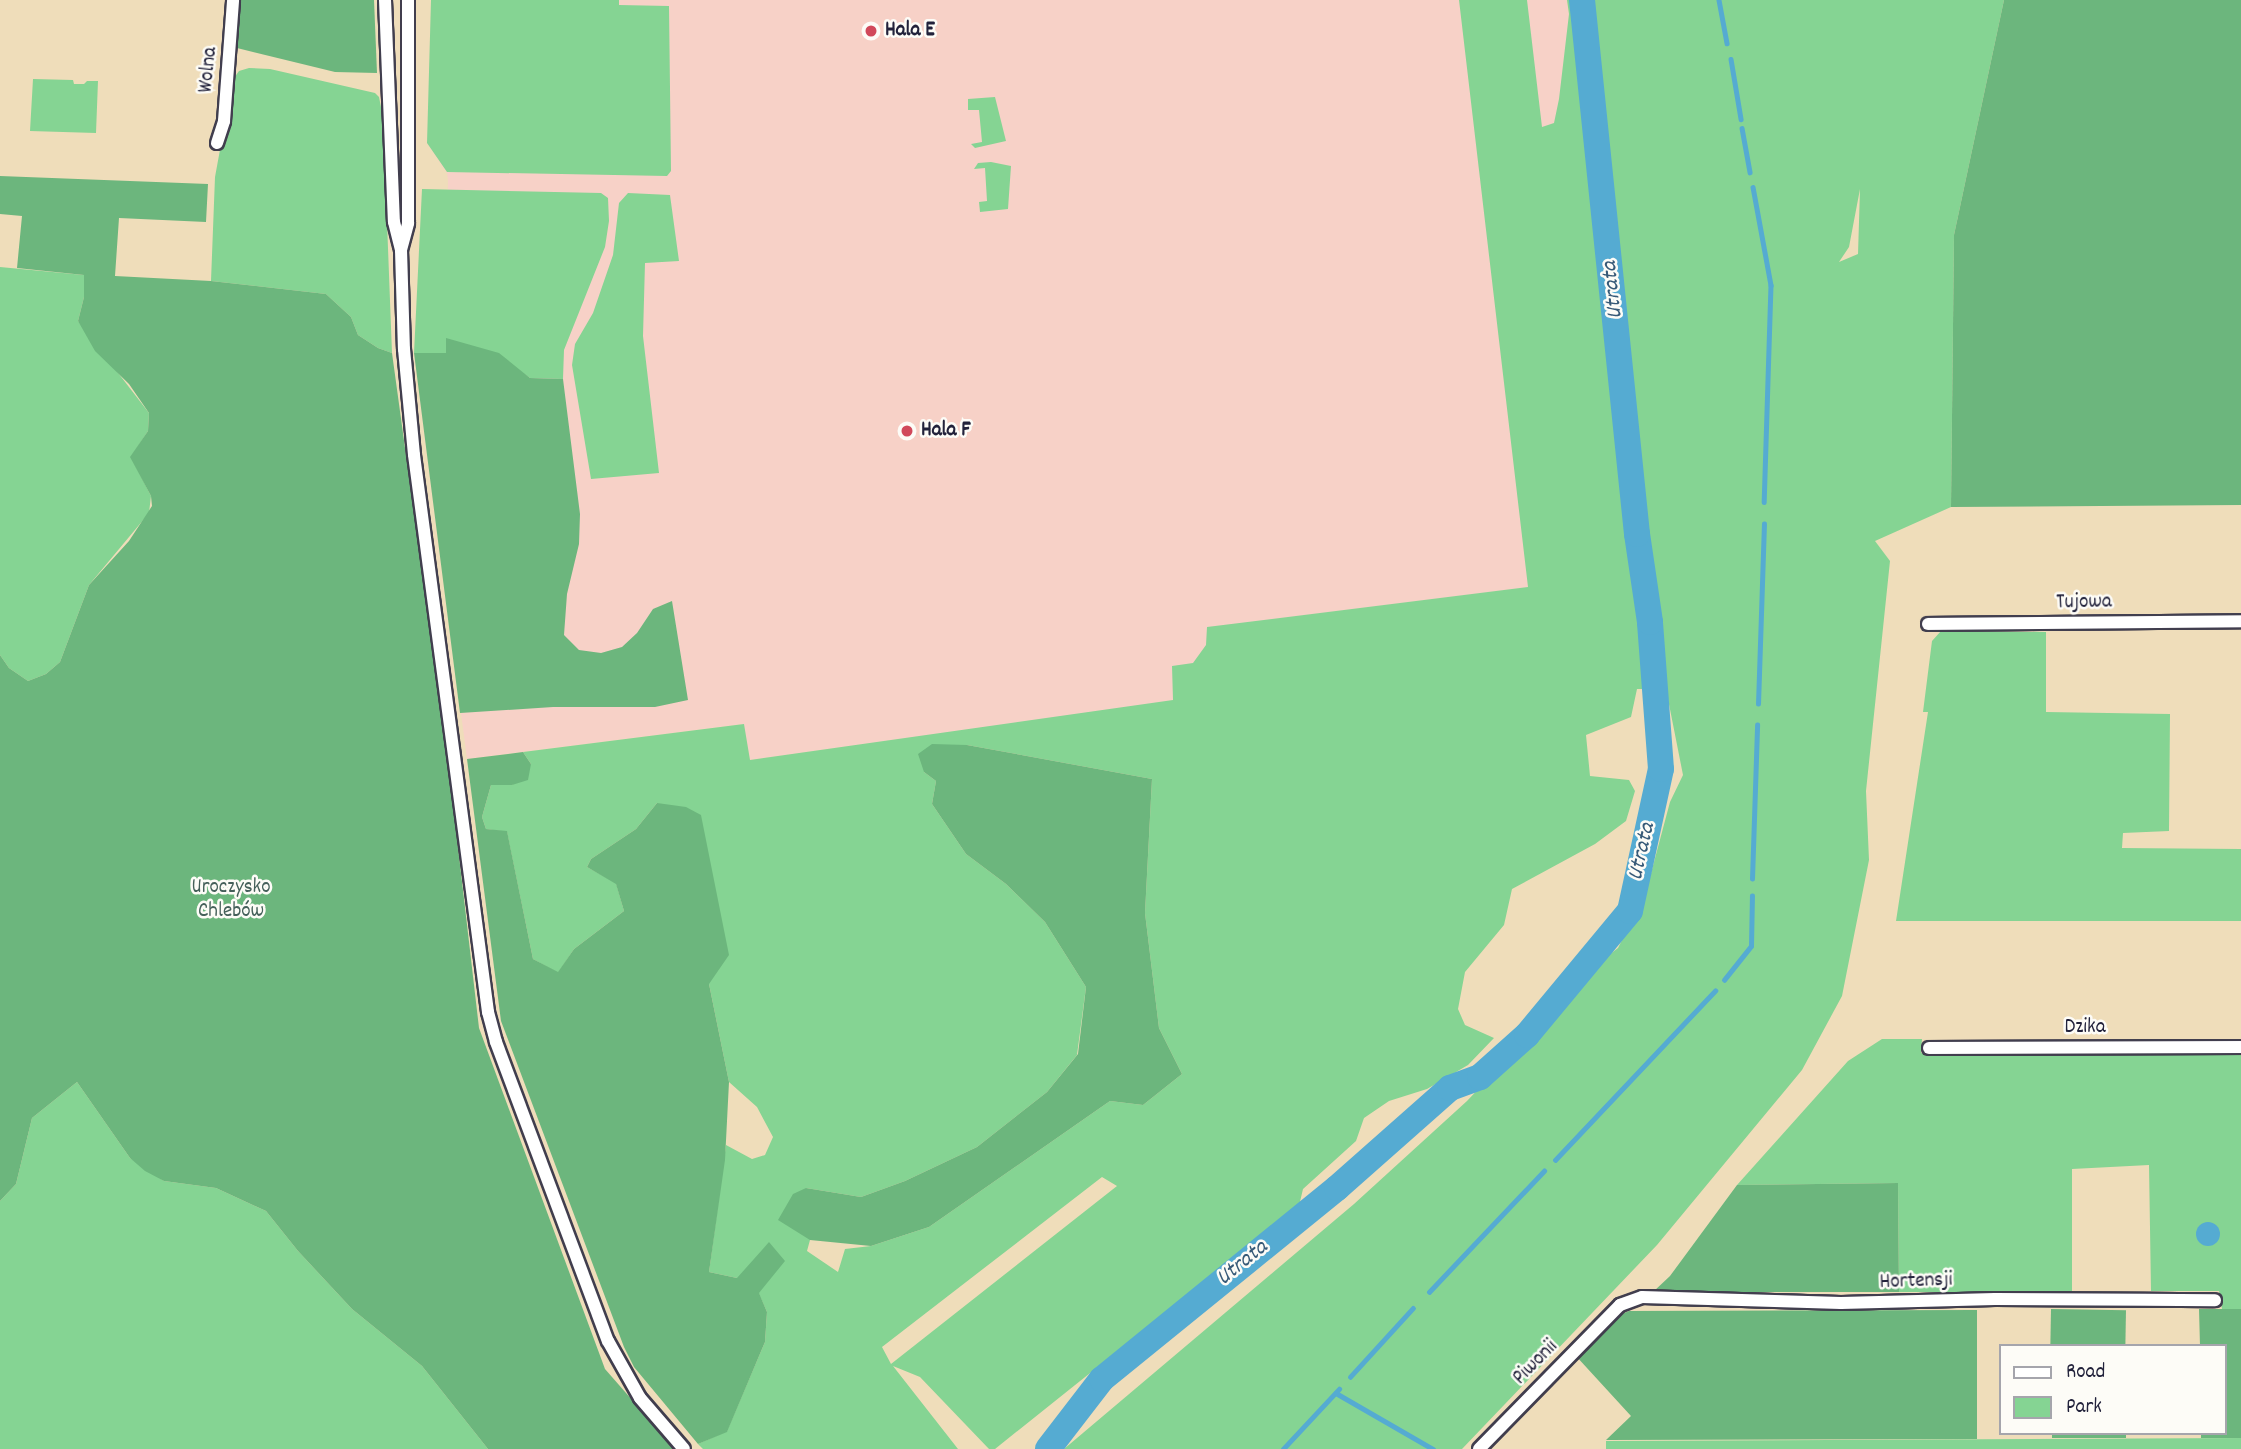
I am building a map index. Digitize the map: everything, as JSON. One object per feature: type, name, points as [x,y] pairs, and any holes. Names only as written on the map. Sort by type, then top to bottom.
[{"type":"street","name":"Wolna","points":[[217,144],[224,121],[233,0]]},
{"type":"street","points":[[385,0],[394,222],[401,250],[404,349],[414,455],[488,1012],[496,1042],[608,1341],[640,1398],[684,1449]]},
{"type":"street","points":[[401,250],[408,223],[408,0]]},
{"type":"street","name":"Tujowa","points":[[1928,624],[2241,621]]},
{"type":"street","name":"Dzika","points":[[1929,1048],[2241,1047]]},
{"type":"street","name":"Hortensji","points":[[1620,1305],[1642,1297],[1657,1296],[1841,1303],[1995,1299],[2215,1300]]},
{"type":"street","name":"Piwonii","points":[[1479,1449],[1620,1305]]},
{"type":"shaded area","points":[[431,0],[1567,0],[1587,158],[1630,637],[750,760],[743,724],[467,759],[414,353],[445,353],[448,181],[447,173],[427,143],[448,20]]},
{"type":"green space","points":[[241,0],[374,0],[377,73],[335,72],[237,48]]},
{"type":"green space","points":[[431,0],[619,0],[619,5],[669,6],[671,171],[667,176],[447,172],[427,143]]},
{"type":"green space","points":[[1459,0],[1527,0],[1542,127],[1554,123],[1559,99],[1569,14],[1567,0],[2004,0],[1954,235],[1951,507],[1875,541],[1890,561],[1866,791],[1869,860],[1842,996],[1802,1070],[1657,1245],[1462,1449],[1064,1449],[1354,1204],[1467,1101],[1596,965],[1618,948],[1646,892],[1670,802],[1683,775],[1666,689],[1637,689],[1631,717],[1586,735],[1590,776],[1629,780],[1635,791],[1626,821],[1595,844],[1512,889],[1504,925],[1465,972],[1458,1009],[1465,1025],[1494,1038],[1468,1065],[1427,1089],[1389,1101],[1364,1118],[1356,1141],[1303,1189],[1299,1206],[995,1449],[989,1449],[920,1377],[893,1366],[958,1449],[703,1449],[698,1444],[727,1431],[765,1342],[767,1312],[759,1294],[737,1278],[709,1272],[726,1145],[752,1159],[765,1155],[773,1137],[757,1107],[729,1082],[709,984],[657,803],[636,829],[591,859],[587,867],[616,883],[624,911],[574,949],[558,973],[533,959],[507,832],[486,829],[482,817],[491,785],[512,785],[531,764],[523,752],[744,724],[750,760],[1173,700],[1172,666],[1193,663],[1206,645],[1207,627],[1528,587]],"holes":[[[1860,189],[1858,254],[1839,262],[1849,247]],[[967,745],[1152,779],[1145,913],[1159,1028],[1182,1074],[1143,1105],[1110,1101],[929,1227],[871,1246],[845,1249],[838,1272],[807,1251],[810,1240],[806,1188],[861,1197],[905,1181],[977,1147],[1047,1092],[1077,1055],[1086,987],[1045,922],[1006,884],[966,854],[932,804],[936,781],[924,772]],[[1102,1177],[1117,1186],[891,1364],[882,1347]]]},
{"type":"green space","points":[[2004,0],[2241,0],[2241,505],[1951,507],[1954,235]]},
{"type":"green space","points":[[249,68],[270,69],[375,93],[379,97],[383,117],[392,353],[378,348],[358,335],[351,317],[326,294],[211,281],[215,177],[234,78],[239,71]]},
{"type":"green space","points":[[33,79],[73,80],[74,84],[98,81],[96,133],[30,131]]},
{"type":"green space","points":[[995,97],[1006,141],[975,148],[971,144],[982,142],[979,110],[968,110],[968,99]]},
{"type":"green space","points":[[991,162],[1011,166],[1008,209],[980,212],[979,202],[987,201],[985,168],[974,169],[978,163]]},
{"type":"green space","name":"Uroczysko Chlebów","points":[[0,176],[208,184],[206,222],[119,218],[115,276],[211,281],[326,294],[351,317],[358,335],[378,348],[392,353],[448,761],[479,1028],[605,1369],[675,1449],[488,1449],[422,1366],[352,1309],[298,1251],[266,1211],[216,1188],[164,1181],[145,1171],[130,1158],[77,1082],[32,1118],[16,1184],[0,1201],[0,655],[9,668],[28,681],[46,674],[60,662],[89,585],[129,541],[152,506],[151,496],[130,457],[148,431],[149,413],[129,384],[95,351],[78,321],[84,297],[84,275],[17,268],[22,216],[0,214]]},
{"type":"green space","points":[[422,189],[601,193],[608,198],[609,221],[605,247],[564,350],[563,379],[530,378],[517,369],[446,339],[446,353],[414,353]]},
{"type":"green space","points":[[628,193],[670,195],[679,261],[645,263],[643,336],[659,473],[591,479],[572,365],[575,344],[593,313],[613,255],[619,203]]},
{"type":"green space","points":[[0,267],[84,275],[84,297],[78,321],[149,413],[148,431],[131,457],[151,496],[149,513],[89,585],[60,662],[46,674],[28,681],[9,668],[0,655]]},
{"type":"green space","points":[[446,338],[499,353],[530,378],[563,379],[580,514],[579,544],[567,594],[564,635],[579,650],[601,653],[622,647],[637,633],[653,609],[672,601],[688,700],[655,707],[553,707],[460,713],[414,353],[446,353]]},
{"type":"green space","points":[[1941,631],[2046,632],[2046,712],[2170,714],[2169,831],[2123,833],[2122,848],[2241,849],[2241,921],[1896,921],[1928,712],[1923,712],[1932,641]]},
{"type":"green space","points":[[932,744],[967,745],[1152,779],[1145,913],[1159,1028],[1182,1074],[1143,1105],[1110,1101],[929,1227],[871,1246],[810,1240],[778,1220],[793,1194],[806,1188],[861,1197],[905,1181],[977,1147],[1047,1092],[1078,1054],[1086,987],[1045,922],[1006,884],[966,854],[932,804],[936,781],[924,772],[918,754]]},
{"type":"green space","points":[[523,752],[531,764],[528,780],[512,785],[491,785],[482,817],[486,829],[507,831],[533,959],[558,972],[574,949],[624,911],[616,884],[587,867],[591,859],[636,829],[657,803],[686,807],[701,815],[729,955],[709,984],[729,1082],[725,1160],[709,1272],[737,1278],[769,1242],[785,1261],[759,1293],[767,1312],[765,1342],[727,1432],[698,1444],[634,1367],[624,1347],[501,1021],[467,759]]},
{"type":"green space","points":[[1882,1039],[1922,1039],[1921,1053],[2241,1055],[2241,1309],[2222,1309],[2219,1291],[2151,1291],[2149,1165],[2072,1169],[2072,1292],[1899,1292],[1898,1183],[1737,1185],[1848,1061]]},
{"type":"green space","points":[[77,1082],[130,1158],[164,1181],[216,1188],[266,1211],[298,1251],[352,1309],[422,1366],[488,1449],[0,1449],[0,1201],[16,1184],[32,1118]]},
{"type":"green space","points":[[1898,1183],[1899,1292],[1653,1292],[1670,1276],[1737,1185]]},
{"type":"green space","points":[[2051,1309],[2126,1310],[2125,1344],[2050,1344]]},
{"type":"green space","points":[[2199,1309],[2241,1309],[2241,1438],[2201,1438],[2201,1435],[2227,1435],[2227,1344],[2200,1344]]},
{"type":"green space","points":[[1977,1310],[1977,1439],[1606,1440],[1631,1416],[1576,1356],[1610,1319],[1629,1311]]},
{"type":"green space","points":[[2052,1435],[2126,1435],[2126,1438],[2052,1438]]},
{"type":"green space","points":[[2241,1438],[2241,1449],[1606,1449],[1606,1441]]},
{"type":"water","points":[[2208,1222],[2216,1226],[2220,1234],[2216,1242],[2208,1246],[2200,1242],[2196,1234],[2200,1226]]},
{"type":"waterway","name":"Utrata","points":[[1048,1449],[1102,1379],[1337,1188],[1450,1088],[1480,1077],[1527,1035],[1630,911],[1661,769],[1650,622],[1637,534],[1582,0]]},
{"type":"waterway","points":[[1719,0],[1727,43]]},
{"type":"waterway","points":[[1731,59],[1741,119]]},
{"type":"waterway","points":[[1742,128],[1750,172]]},
{"type":"waterway","points":[[1753,187],[1771,285],[1764,502]]},
{"type":"waterway","points":[[1758,704],[1764,524]]},
{"type":"waterway","points":[[1752,879],[1757,725]]},
{"type":"waterway","points":[[1724,980],[1751,946],[1752,896]]},
{"type":"waterway","points":[[1555,1160],[1715,991]]},
{"type":"waterway","points":[[1429,1292],[1544,1171]]},
{"type":"waterway","points":[[1350,1377],[1413,1308]]},
{"type":"waterway","points":[[1283,1449],[1339,1389]]},
{"type":"waterway","points":[[1336,1393],[1433,1449]]},
{"type":"place","name":"Hala E","points":[[871,31]]},
{"type":"place","name":"Hala F","points":[[907,431]]}]
